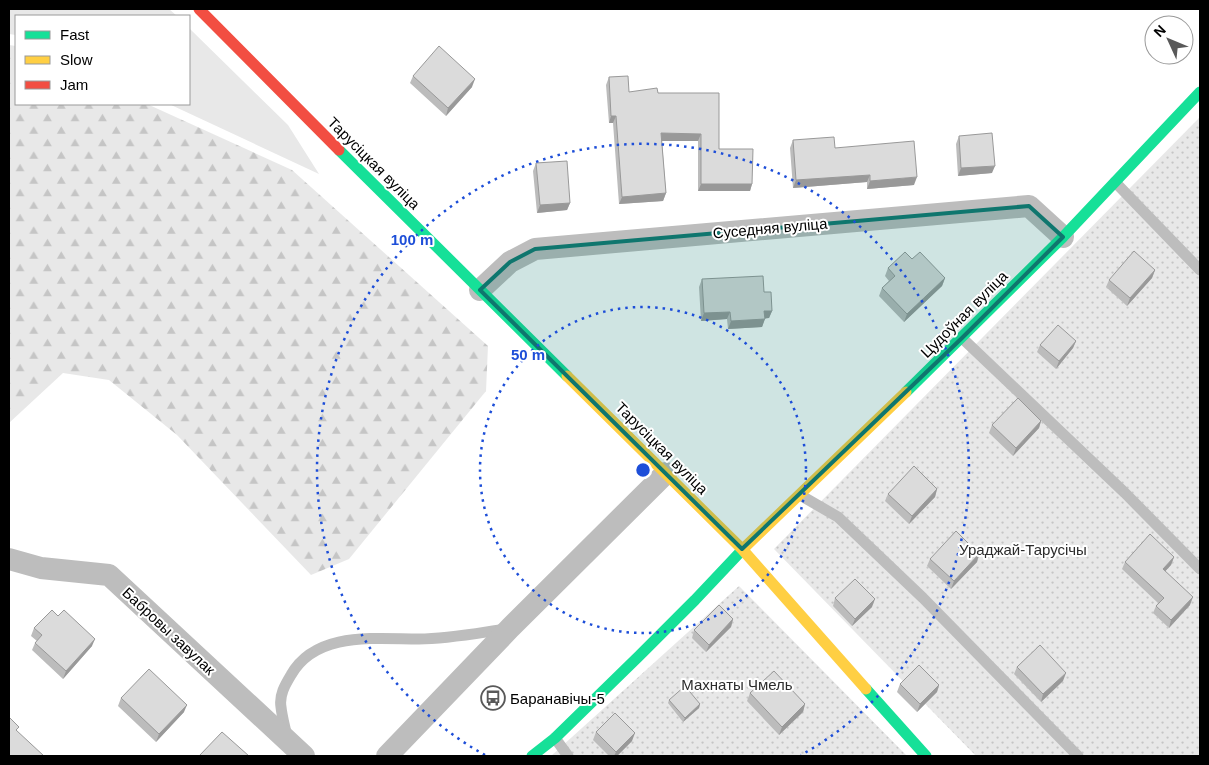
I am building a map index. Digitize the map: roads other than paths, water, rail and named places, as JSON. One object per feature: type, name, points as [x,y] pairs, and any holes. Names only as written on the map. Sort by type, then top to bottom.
[{"type":"street","name":"Тарусіцкая вуліца","points":[[199,9],[742,549],[889,717],[926,756]]},
{"type":"street","name":"Цудоўная вуліца","points":[[532,756],[555,738],[695,600],[742,549],[962,338],[1063,237],[1200,92]]},
{"type":"street","name":"Суседняя вуліца","points":[[480,290],[510,262],[535,249],[1029,206],[1063,237]]},
{"type":"street","points":[[387,756],[510,628],[666,473]]},
{"type":"street","name":"Бабровы завулак","points":[[9,559],[41,568],[109,575],[296,749]]},
{"type":"lane","points":[[1115,182],[1200,270]]},
{"type":"lane","points":[[962,338],[1125,492],[1200,569]]},
{"type":"lane","points":[[800,494],[838,518],[923,598],[1078,756]]},
{"type":"lane","points":[[296,749],[280,706],[282,690],[296,665],[312,651],[338,642],[386,638],[421,639],[510,628]]},
{"type":"lane","points":[[555,738],[568,756]]},
{"type":"place","name":"Баранавічы-5","points":[[493,698]]},
{"type":"park label","name":"Ураджай-Тарусічы","points":[[1023,549]]},
{"type":"park label","name":"Махнаты Чмель","points":[[737,684]]}]
